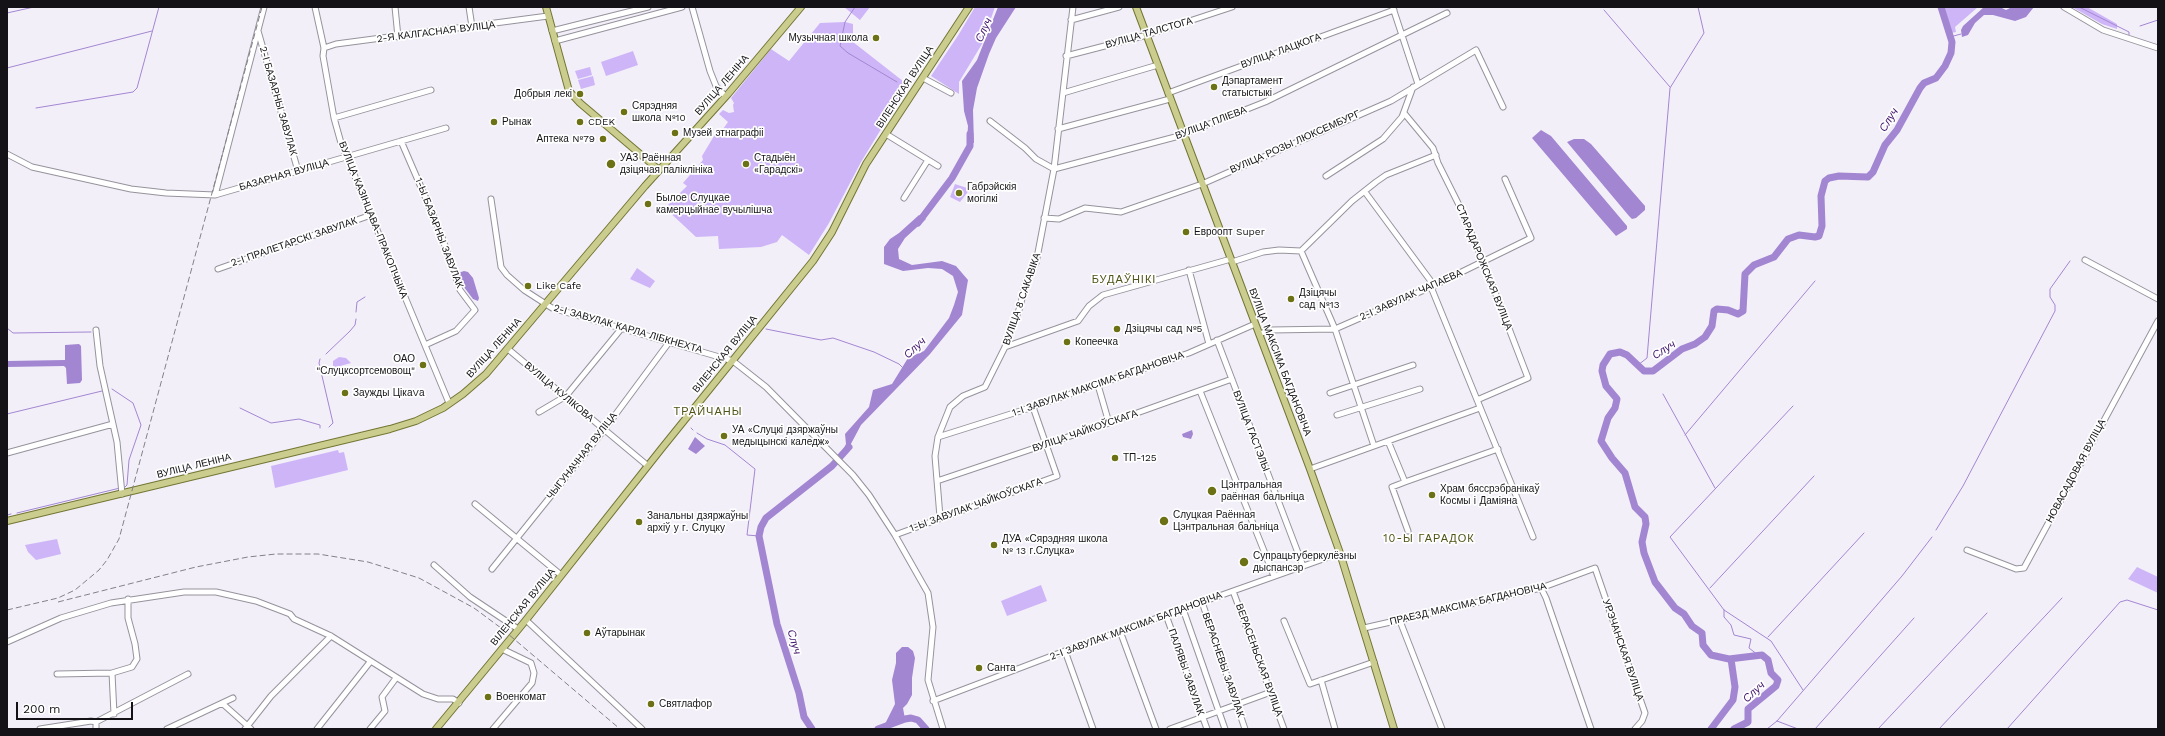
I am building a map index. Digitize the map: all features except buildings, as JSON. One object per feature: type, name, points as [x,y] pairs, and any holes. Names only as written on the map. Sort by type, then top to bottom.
[{"type":"main road","points":[[546,7],[570,91],[580,103],[659,170]]},
{"type":"main road","name":"ВУЛІЦА ЛЕНІНА","points":[[7,521],[406,424],[428,416],[449,403],[475,385],[508,349],[659,170],[801,7]]},
{"type":"main road","name":"ВІЛЕНСКАЯ ВУЛІЦА","points":[[436,729],[502,650],[824,246],[866,164],[968,7]]},
{"type":"main road","name":"ВУЛІЦА МАКСІМА БАГДАНОВІЧА","points":[[1136,7],[1310,469],[1340,553],[1394,729]]},
{"type":"street","points":[[215,195],[264,7]]},
{"type":"street","name":"ВУЛІЦА КАЗІНЦАВА-ПРАКОПЧЫКА","points":[[315,7],[324,48],[323,56],[334,118],[346,157],[449,403]]},
{"type":"street","points":[[395,7],[398,37]]},
{"type":"street","points":[[469,7],[472,28]]},
{"type":"street","points":[[552,31],[648,7]]},
{"type":"street","points":[[555,41],[682,7]]},
{"type":"street","points":[[692,7],[710,71],[716,86],[725,96]]},
{"type":"street","name":"ВУЛІЦА 8 САКАВІКА","points":[[940,517],[935,456],[938,437],[950,407],[963,396],[985,387],[1005,347],[1020,307],[1026,281],[1036,263],[1054,169],[1072,7]]},
{"type":"street","points":[[1071,20],[1119,7]]},
{"type":"street","name":"ВУЛІЦА ТАЛСТОГА","points":[[1066,56],[1147,35],[1232,7]]},
{"type":"street","points":[[2064,7],[2103,30],[2158,48]]},
{"type":"street","points":[[1326,176],[1383,139],[1404,113],[1415,86],[1403,35],[1393,8]]},
{"type":"street","name":"ВУЛІЦА ЛАЦКОГА","points":[[1168,92],[1393,8]]},
{"type":"street","name":"ВУЛІЦА ПЛІЕВА","points":[[1054,169],[1184,134],[1265,102],[1447,13]]},
{"type":"street","name":"2-Я КАЛГАСНАЯ ВУЛІЦА","points":[[324,48],[336,44],[472,28],[548,16]]},
{"type":"street","name":"2-І БАЗАРНЫ ЗАВУЛАК","points":[[257,31],[298,171]]},
{"type":"street","name":"ВУЛІЦА РОЗЫ ЛЮКСЕМБУРГ","points":[[1044,218],[1060,219],[1085,208],[1121,212],[1202,184],[1391,101],[1476,50],[1504,107]]},
{"type":"street","points":[[1063,93],[1158,65]]},
{"type":"street","points":[[923,78],[951,93]]},
{"type":"street","points":[[334,118],[431,90]]},
{"type":"street","points":[[1058,129],[1170,99]]},
{"type":"street","name":"СТАРАДАРОЖСКАЯ ВУЛІЦА","points":[[1404,113],[1423,133],[1433,148],[1483,261],[1528,378],[1476,400]]},
{"type":"street","points":[[990,121],[1025,148],[1036,159],[1054,169]]},
{"type":"street","name":"БАЗАРНАЯ ВУЛІЦА","points":[[7,154],[32,167],[131,189],[166,194],[215,195],[446,128]]},
{"type":"street","points":[[886,134],[938,166]]},
{"type":"street","name":"1-Ы БАЗАРНЫ ЗАВУЛАК","points":[[401,141],[440,231],[460,290],[475,310],[456,331],[425,345]]},
{"type":"street","points":[[1005,347],[1078,321],[1089,306],[1103,295],[1189,270],[1263,252],[1279,250],[1301,251],[1352,201],[1386,175],[1436,155]]},
{"type":"street","points":[[904,198],[928,160]]},
{"type":"street","name":"2-І ЗАВУЛАК ЧАПАЕВА","points":[[1259,334],[1271,330],[1335,329],[1431,287],[1530,238],[1504,179]]},
{"type":"street","points":[[1365,192],[1430,280],[1431,287],[1476,400],[1498,449],[1533,537]]},
{"type":"street","name":"2-І ЗАВУЛАК КАРЛА ЛІБКНЕХТА","points":[[491,199],[501,267],[507,276],[546,305],[621,329],[670,341],[733,361]]},
{"type":"street","name":"2-І ПРАЛЕТАРСКІ ЗАВУЛАК","points":[[218,268],[371,215]]},
{"type":"street","points":[[1301,251],[1335,329],[1374,446]]},
{"type":"street","points":[[2085,260],[2158,298]]},
{"type":"street","points":[[1189,270],[1209,344]]},
{"type":"street","name":"НОВАСАДОВАЯ ВУЛІЦА","points":[[1967,550],[2016,569],[2024,568],[2158,321]]},
{"type":"street","name":"1-І ЗАВУЛАК МАКСІМА БАГДАНОВІЧА","points":[[938,437],[1098,385],[1209,344],[1255,324]]},
{"type":"street","points":[[539,412],[566,396],[621,329]]},
{"type":"street","points":[[96,330],[100,366],[113,424],[122,494]]},
{"type":"street","name":"ВУЛІЦА ГАСТЭЛЫ","points":[[1217,340],[1303,566]]},
{"type":"street","name":"ЧЫГУНАЧНАЯ ВУЛІЦА","points":[[492,569],[604,430],[670,341]]},
{"type":"street","name":"ВУЛІЦА КУЛІКОВА","points":[[508,349],[648,466]]},
{"type":"street","points":[[733,361],[766,387],[852,474],[869,495],[923,581],[931,603],[933,627],[928,674],[933,701],[943,729]]},
{"type":"street","points":[[1330,393],[1414,365]]},
{"type":"street","name":"ВУЛІЦА ЧАЙКОЎСКАГА","points":[[937,481],[1200,392],[1232,379]]},
{"type":"street","points":[[1098,385],[1109,423]]},
{"type":"street","points":[[1337,415],[1420,389]]},
{"type":"street","points":[[1200,392],[1274,576]]},
{"type":"street","points":[[1034,407],[1046,444]]},
{"type":"street","points":[[1310,469],[1480,408]]},
{"type":"street","points":[[7,453],[113,424]]},
{"type":"street","points":[[1388,441],[1405,482]]},
{"type":"street","name":"1-Ы ЗАВУЛАК ЧАЙКОЎСКАГА","points":[[895,535],[940,517],[1057,476],[1046,444]]},
{"type":"street","points":[[1408,531],[1392,487],[1498,449]]},
{"type":"street","points":[[475,504],[561,575]]},
{"type":"street","name":"2-І ЗАВУЛАК МАКСІМА БАГДАНОВІЧА","points":[[933,701],[1120,631],[1340,553]]},
{"type":"street","points":[[434,565],[470,597],[518,629]]},
{"type":"street","name":"ПРАЕЗД МАКСІМА БАГДАНОВІЧА","points":[[1364,628],[1541,588],[1595,568]]},
{"type":"street","name":"УРЭЧАНСКАЯ ВУЛІЦА","points":[[1595,568],[1645,713],[1642,721],[1635,729]]},
{"type":"street","points":[[1541,588],[1546,598],[1591,729]]},
{"type":"street","name":"ВЕРАСЕНЬСКАЯ ВУЛІЦА","points":[[1233,591],[1284,729]]},
{"type":"street","points":[[7,642],[61,618],[128,599],[184,592],[227,594],[256,601],[290,614],[294,619],[331,636],[423,694],[438,699],[453,699],[459,703]]},
{"type":"street","points":[[57,674],[112,673],[132,667],[137,659],[135,644],[128,618],[128,599]]},
{"type":"street","name":"ВЕРАСНЕВЫ ЗАВУЛАК","points":[[1202,602],[1245,729]]},
{"type":"street","points":[[1183,609],[1226,729]]},
{"type":"street","name":"ПАЛЯВЫ ЗАВУЛАК","points":[[1166,615],[1207,729]]},
{"type":"street","points":[[526,620],[642,729]]},
{"type":"street","points":[[1284,621],[1310,684],[1374,662]]},
{"type":"street","points":[[1400,621],[1442,729]]},
{"type":"street","points":[[1120,631],[1156,729]]},
{"type":"street","points":[[223,704],[248,728],[272,696],[331,636]]},
{"type":"street","points":[[493,729],[532,683],[534,673],[531,663],[502,650]]},
{"type":"street","points":[[1065,651],[1093,729]]},
{"type":"street","points":[[317,729],[370,662]]},
{"type":"street","points":[[112,673],[114,714]]},
{"type":"street","points":[[40,729],[91,721],[96,722],[114,714],[188,674]]},
{"type":"street","points":[[370,729],[385,711],[382,698],[396,678]]},
{"type":"street","points":[[1321,680],[1335,729]]},
{"type":"street","points":[[1170,729],[1271,692]]},
{"type":"street","points":[[168,729],[233,698]]},
{"type":"street","points":[[96,722],[96,729]]},
{"type":"shaded area","points":[[844,7],[870,7],[860,20]]},
{"type":"shaded area","points":[[975,7],[995,7],[982,44],[959,82],[959,94],[931,76]]},
{"type":"shaded area","name":"Случ","points":[[998,7],[1016,7],[996,38],[989,54],[977,88],[973,110],[974,143],[967,142],[968,126],[964,111],[962,81],[977,60]]},
{"type":"shaded area","points":[[1944,7],[1978,7],[1955,27],[1956,32],[1951,33]]},
{"type":"shaded area","points":[[1984,7],[2000,7],[2006,10],[2012,7],[2034,7],[2026,17],[2015,21],[1993,15],[1984,15],[1975,23],[1968,35],[1962,37],[1961,30],[1963,26]]},
{"type":"shaded area","points":[[2072,7],[2087,7],[2117,24],[2117,29],[2102,24]]},
{"type":"shaded area","points":[[845,22],[853,24],[853,42],[908,85],[861,162],[829,223],[809,255],[782,235],[777,242],[761,247],[719,249],[718,236],[696,237],[665,208],[687,186],[683,183],[703,160],[702,156],[717,131],[723,129],[728,122],[719,114],[723,110],[729,113],[734,112],[734,103],[731,98],[771,49],[789,61],[820,23]]},
{"type":"shaded area","points":[[633,51],[638,65],[606,76],[601,62]]},
{"type":"shaded area","points":[[590,67],[592,75],[578,79],[575,71]]},
{"type":"shaded area","points":[[593,76],[595,85],[581,89],[578,80]]},
{"type":"shaded area","points":[[1541,130],[1551,136],[1627,226],[1627,229],[1616,236],[1595,212],[1532,138]]},
{"type":"shaded area","points":[[1574,139],[1584,139],[1591,144],[1645,206],[1645,210],[1636,218],[1632,219],[1629,216],[1567,142]]},
{"type":"shaded area","name":"Габрэйскія могілкі","points":[[955,184],[970,189],[960,202],[950,197]]},
{"type":"shaded area","points":[[919,215],[926,219],[905,238],[898,249],[899,259],[912,265],[942,261],[956,266],[968,280],[962,315],[930,354],[861,425],[845,455],[842,452],[846,444],[845,434],[869,407],[873,390],[892,384],[908,358],[924,351],[949,318],[954,305],[958,292],[953,276],[942,269],[928,268],[903,271],[884,264],[884,247],[890,239]]},
{"type":"shaded area","points":[[637,268],[655,281],[650,288],[630,279]]},
{"type":"shaded area","points":[[464,271],[468,272],[473,278],[479,298],[478,301],[473,299],[464,287],[458,273]]},
{"type":"shaded area","points":[[79,344],[81,346],[82,380],[80,383],[67,384],[66,368],[64,366],[7,367],[7,361],[65,360],[65,345]]},
{"type":"shaded area","points":[[339,357],[346,358],[351,363],[333,368],[333,361]]},
{"type":"shaded area","points":[[1192,430],[1193,434],[1191,439],[1183,437],[1182,434]]},
{"type":"shaded area","points":[[695,437],[705,446],[696,454],[688,449]]},
{"type":"shaded area","points":[[338,450],[339,453],[344,452],[348,470],[275,488],[271,466]]},
{"type":"shaded area","points":[[57,539],[61,554],[36,560],[28,552],[25,545]]},
{"type":"shaded area","points":[[2137,567],[2158,577],[2158,593],[2128,579]]},
{"type":"shaded area","points":[[1041,585],[1047,601],[1007,616],[1001,601]]},
{"type":"shaded area","points":[[902,647],[908,647],[913,651],[915,658],[912,678],[912,695],[903,708],[905,719],[884,726],[895,704],[892,680],[896,663],[896,653]]},
{"type":"waterway","points":[[7,13],[34,7]]},
{"type":"waterway","points":[[36,108],[133,92],[137,88],[159,7]]},
{"type":"waterway","points":[[855,7],[845,22],[840,46],[848,53],[897,82]]},
{"type":"waterway","points":[[1638,365],[1647,358],[1670,88],[1704,33],[1698,7]]},
{"type":"waterway","name":"Случ","points":[[1734,729],[1748,722],[1748,709],[1776,686],[1778,680],[1771,673],[1768,660],[1762,655],[1729,659],[1711,655],[1703,645],[1702,633],[1692,626],[1684,614],[1675,608],[1655,582],[1644,553],[1642,542],[1646,524],[1645,517],[1635,507],[1625,473],[1612,458],[1601,441],[1608,418],[1615,408],[1617,399],[1606,386],[1602,371],[1603,365],[1610,354],[1620,352],[1627,355],[1644,371],[1653,371],[1682,349],[1695,344],[1705,337],[1712,326],[1714,311],[1717,309],[1728,310],[1738,314],[1743,311],[1745,274],[1754,265],[1774,257],[1788,239],[1799,235],[1819,236],[1822,226],[1821,196],[1825,181],[1829,178],[1839,176],[1868,177],[1873,172],[1885,145],[1897,130],[1920,88],[1924,83],[1936,78],[1945,66],[1951,53],[1952,42],[1941,7]]},
{"type":"waterway","points":[[2079,7],[2129,32],[2129,35]]},
{"type":"waterway","points":[[1604,10],[1670,87]]},
{"type":"waterway","points":[[2140,26],[2158,20]]},
{"type":"waterway","points":[[7,68],[152,31]]},
{"type":"waterway","points":[[1950,37],[1961,34]]},
{"type":"waterway","name":"Случ","points":[[918,223],[952,178],[970,146],[970,134]]},
{"type":"waterway","points":[[1936,530],[1963,486],[2055,311],[2055,305],[2050,297],[2050,289],[2070,261]]},
{"type":"waterway","points":[[1685,435],[1815,281]]},
{"type":"waterway","points":[[356,312],[357,302],[365,297]]},
{"type":"waterway","points":[[326,354],[350,331],[355,325],[356,319]]},
{"type":"waterway","points":[[7,328],[13,333],[91,332]]},
{"type":"waterway","points":[[766,329],[821,340],[833,338],[874,352],[899,364],[903,368]]},
{"type":"waterway","points":[[320,359],[319,363],[333,423],[329,427]]},
{"type":"waterway","points":[[112,389],[133,403],[141,425],[129,460],[127,485],[125,487]]},
{"type":"waterway","points":[[7,414],[102,391]]},
{"type":"waterway","points":[[1663,394],[1715,488]]},
{"type":"waterway","points":[[1793,406],[1670,537],[1724,610],[1771,641],[1803,690]]},
{"type":"waterway","points":[[240,408],[271,423],[299,419],[320,425],[320,428]]},
{"type":"waterway","points":[[697,433],[707,439],[725,445],[755,469],[747,535],[759,536]]},
{"type":"waterway","name":"Случ","points":[[812,729],[804,717],[799,693],[777,624],[759,536],[761,527],[766,518],[832,466],[849,447]]},
{"type":"waterway","points":[[1710,588],[1814,476]]},
{"type":"waterway","points":[[17,513],[120,488]]},
{"type":"waterway","points":[[7,515],[11,514]]},
{"type":"waterway","points":[[1768,637],[1864,533]]},
{"type":"waterway","points":[[1767,729],[1777,721],[1902,576],[1932,537]]},
{"type":"waterway","points":[[1939,729],[2062,598]]},
{"type":"waterway","points":[[2007,729],[2120,602],[2127,600],[2158,610]]},
{"type":"waterway","points":[[1724,610],[1724,617],[1731,625],[1734,635],[1751,639],[1749,648],[1758,655]]},
{"type":"waterway","points":[[1878,729],[1987,613]]},
{"type":"waterway","points":[[1815,729],[1914,618]]},
{"type":"waterway","points":[[1711,729],[1733,700],[1735,687],[1731,659]]},
{"type":"waterway","name":"Случ","points":[[878,729],[911,718],[918,720],[926,729]]},
{"type":"waterway","points":[[1777,721],[1798,729]]},
{"type":"railway","points":[[7,610],[58,598],[75,590],[99,570],[107,560],[119,539],[262,7]]},
{"type":"railway","points":[[58,602],[196,567],[248,557],[276,554],[318,554],[368,562],[419,578],[474,608],[501,628],[620,729]]},
{"type":"place","name":"Музычная школа","points":[[876,38]]},
{"type":"place","name":"Дэпартамент статыстыкі","points":[[1214,87]]},
{"type":"place","name":"Добрыя лекі","points":[[580,94]]},
{"type":"place","name":"Сярэдняя школа №10","points":[[624,112]]},
{"type":"place","name":"Рынак","points":[[494,122]]},
{"type":"place","name":"CDEK","points":[[580,122]]},
{"type":"place","name":"Музей этнаграфіі","points":[[675,133]]},
{"type":"place","name":"Аптека №79","points":[[603,139]]},
{"type":"place","name":"УАЗ Раённая дзіцячая паліклініка","points":[[611,164]]},
{"type":"place","name":"Стадыён «Гарадскі»","points":[[746,164]]},
{"type":"place","name":"Габрэйскія могілкі","points":[[959,193]]},
{"type":"place","name":"Былое Слуцкае камерцыйнае вучылішча","points":[[648,204]]},
{"type":"place","name":"Евроопт Super","points":[[1186,232]]},
{"type":"place","name":"Like Cafe","points":[[528,286]]},
{"type":"place","name":"Дзіцячы сад №13","points":[[1291,299]]},
{"type":"place","name":"Дзіцячы сад №5","points":[[1117,329]]},
{"type":"place","name":"Копеечка","points":[[1067,342]]},
{"type":"place","name":"ОАО \"Слуцксортсемовощ\"","points":[[423,365]]},
{"type":"place","name":"Заужды ЦікаVа","points":[[345,393]]},
{"type":"place","name":"УА «Слуцкі дзяржаўны медыцынскі каледж»","points":[[724,436]]},
{"type":"place","name":"ТП-125","points":[[1115,458]]},
{"type":"place","name":"Цэнтральная раённая бальніца","points":[[1212,491]]},
{"type":"place","name":"Храм бяссрэбранікаў Космы і Даміяна","points":[[1432,495]]},
{"type":"place","name":"Слуцкая Раённая Цэнтральная бальніца","points":[[1164,521]]},
{"type":"place","name":"Занальны дзяржаўны архіў у г. Слуцку","points":[[639,522]]},
{"type":"place","name":"ДУА «Сярэдняя школа № 13 г.Слуцка»","points":[[994,545]]},
{"type":"place","name":"Супрацьтуберкулёзны дыспансэр","points":[[1244,562]]},
{"type":"place","name":"Аўтарынак","points":[[587,633]]},
{"type":"place","name":"Санта","points":[[979,668]]},
{"type":"place","name":"Военкомат","points":[[488,697]]},
{"type":"place","name":"Святлафор","points":[[651,704]]},
{"type":"district","name":"БУДАЎНІКІ","points":[[1124,280]]},
{"type":"district","name":"ТРАЙЧАНЫ","points":[[708,412]]},
{"type":"district","name":"10-Ы ГАРАДОК","points":[[1429,539]]}]
